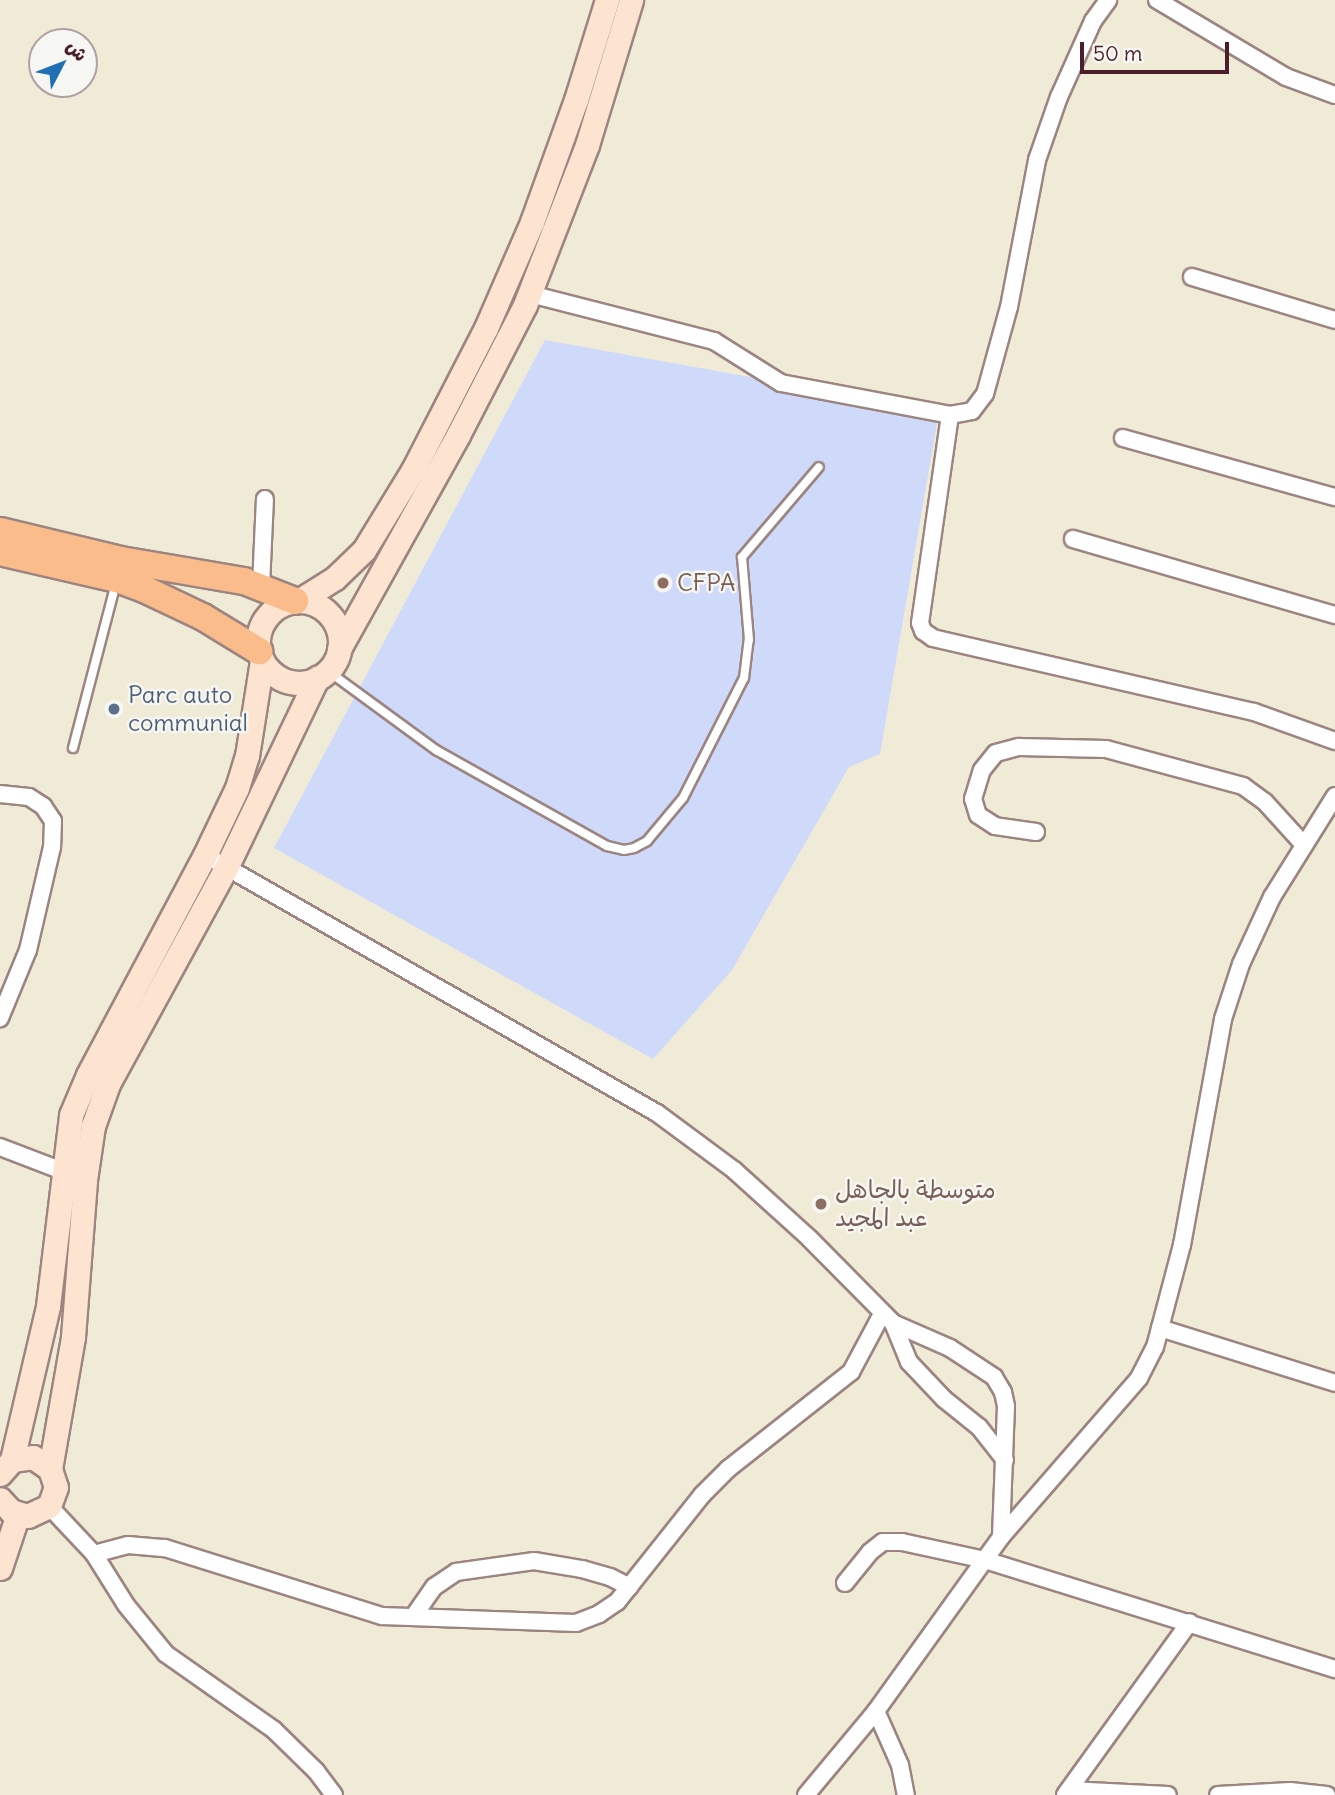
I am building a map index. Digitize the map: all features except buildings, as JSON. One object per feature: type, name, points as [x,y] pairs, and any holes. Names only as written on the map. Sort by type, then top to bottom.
[{"type":"main road","points":[[6,1467],[48,1306],[62,1171],[71,1115],[88,1075],[205,855],[243,772],[260,655],[262,622],[276,607],[298,601],[335,579],[364,550],[413,470],[486,328],[532,222],[576,100],[607,0]]},
{"type":"main road","points":[[0,1499],[18,1514],[38,1513],[49,1506],[56,1487],[50,1469],[73,1337],[85,1180],[93,1126],[108,1084],[226,868],[322,674],[339,649],[458,435],[530,294],[587,145],[631,0]]},
{"type":"main road","points":[[0,531],[119,570],[260,655],[276,676],[296,683],[322,674]]},
{"type":"main road","points":[[0,552],[119,570],[261,586],[298,601],[310,602],[327,612],[338,629],[339,649]]},
{"type":"main road","points":[[6,1467],[33,1457],[50,1469]]},
{"type":"main road","points":[[0,1568],[18,1514]]},
{"type":"street","points":[[530,294],[714,341],[781,383],[950,415],[972,411],[985,394],[1009,307],[1037,160],[1059,97],[1093,21],[1108,0]]},
{"type":"street","points":[[1157,0],[1286,77],[1335,95]]},
{"type":"street","points":[[1192,277],[1335,320]]},
{"type":"street","points":[[950,415],[920,622],[923,631],[933,638],[1254,712],[1335,741]]},
{"type":"street","points":[[1123,438],[1335,497]]},
{"type":"street","points":[[261,586],[265,499]]},
{"type":"street","points":[[1073,539],[1335,615]]},
{"type":"street","points":[[1036,832],[995,826],[978,815],[973,799],[982,770],[996,753],[1019,747],[1106,749],[1243,786],[1265,802],[1304,845]]},
{"type":"street","points":[[0,794],[29,797],[43,806],[53,821],[52,847],[27,950],[0,1018]]},
{"type":"street","points":[[806,1795],[876,1712],[1001,1537],[1139,1378],[1156,1347],[1182,1245],[1223,1019],[1241,964],[1272,897],[1335,796]]},
{"type":"street","points":[[205,855],[657,1113],[734,1170],[810,1239],[887,1319],[909,1362],[944,1399],[979,1427],[1005,1460]]},
{"type":"street","points":[[0,1147],[85,1180]]},
{"type":"street","points":[[887,1319],[950,1348],[994,1377],[1003,1392],[1006,1406],[1001,1537]]},
{"type":"street","points":[[94,1555],[128,1545],[165,1548],[382,1616],[576,1623],[608,1608],[630,1587],[702,1495],[727,1469],[851,1372],[887,1319]]},
{"type":"street","points":[[1160,1328],[1335,1383]]},
{"type":"street","points":[[49,1506],[94,1555],[126,1605],[166,1654],[274,1730],[316,1771],[334,1795]]},
{"type":"street","points":[[845,1583],[870,1552],[884,1542],[902,1542],[985,1560],[1335,1669]]},
{"type":"street","points":[[413,1617],[434,1587],[456,1572],[534,1561],[582,1569],[630,1587]]},
{"type":"street","points":[[1067,1793],[1191,1622]]},
{"type":"street","points":[[876,1712],[900,1765],[906,1795]]},
{"type":"street","points":[[1218,1795],[1290,1791],[1327,1795]]},
{"type":"street","points":[[1067,1793],[1168,1795]]},
{"type":"lane","points":[[322,674],[436,750],[607,846],[624,850],[634,848],[647,841],[683,797],[744,678],[749,640],[743,557],[819,467]]},
{"type":"lane","points":[[73,748],[119,570]]},
{"type":"shaded area","name":"CFPA","points":[[545,340],[939,411],[880,754],[849,767],[732,970],[653,1059],[274,848]]},
{"type":"place","name":"CFPA","points":[[663,583]]},
{"type":"place","name":"Parc auto communial","points":[[114,709]]},
{"type":"place","name":"متوسطة بالجاهل عبد المجيد","points":[[821,1204]]}]
